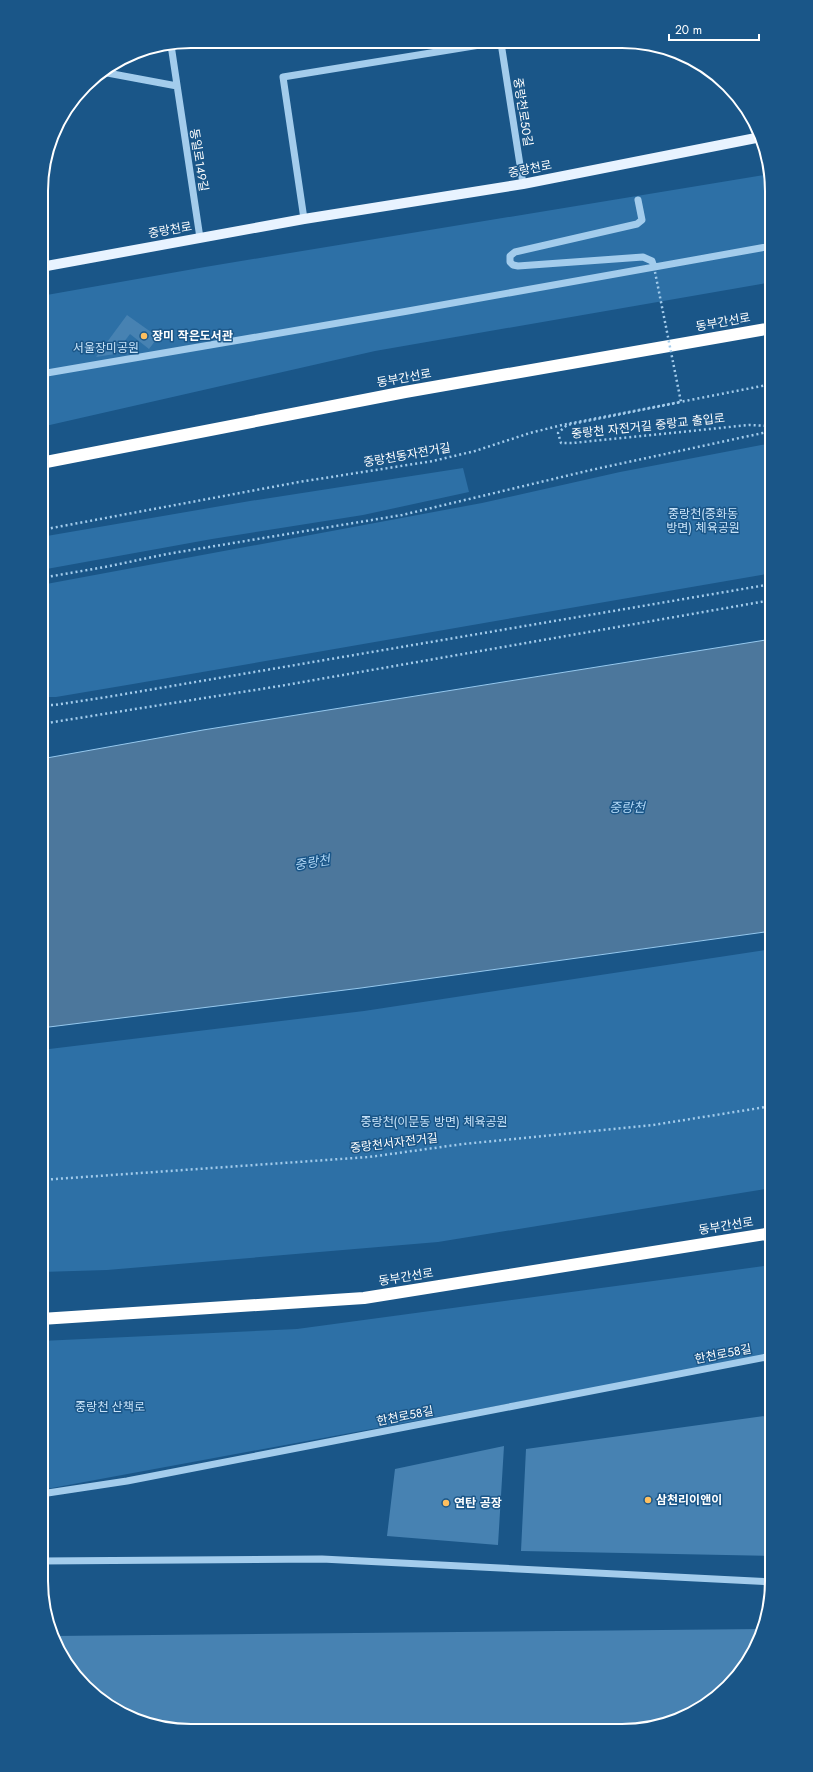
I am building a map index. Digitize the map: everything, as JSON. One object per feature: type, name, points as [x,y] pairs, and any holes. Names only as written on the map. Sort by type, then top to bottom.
[{"type":"highway","name":"동부간선로","points":[[48,462],[405,392],[765,329]]},
{"type":"highway","name":"동부간선로","points":[[48,1319],[364,1298],[765,1234]]},
{"type":"main road","name":"중랑천로","points":[[48,266],[304,219],[524,184],[754,138]]},
{"type":"street","points":[[304,219],[283,77],[461,48]]},
{"type":"street","name":"중랑천로50길","points":[[502,48],[524,184]]},
{"type":"street","name":"동일로149길","points":[[171,49],[200,238]]},
{"type":"street","points":[[110,73],[177,86]]},
{"type":"street","points":[[638,200],[642,220],[637,224],[515,252],[510,256],[510,262],[518,266],[643,256],[652,261],[654,267]]},
{"type":"street","points":[[48,373],[765,247]]},
{"type":"street","name":"한천로58길","points":[[48,1493],[127,1481],[765,1357]]},
{"type":"street","points":[[48,1561],[322,1559],[765,1582]]},
{"type":"path","name":"중랑천 자전거길 중랑교 출입로","points":[[654,267],[681,402],[567,426],[558,433],[561,443],[749,425],[765,426]]},
{"type":"path","name":"중랑천동자전거길","points":[[48,529],[299,482],[433,461],[562,425],[765,385]]},
{"type":"path","points":[[48,577],[167,554],[402,515],[591,470],[765,433]]},
{"type":"path","points":[[48,704],[55,705],[765,585]]},
{"type":"path","points":[[48,723],[280,686],[765,601]]},
{"type":"path","name":"중랑천서자전거길","points":[[48,1180],[369,1157],[462,1144],[653,1125],[765,1107]]},
{"type":"green space","name":"서울장미공원","points":[[764,175],[765,283],[375,351],[48,425],[48,295],[205,267]]},
{"type":"green space","name":"중랑천(중화동 방면) 체육공원","points":[[765,444],[765,574],[133,684],[56,697],[48,697],[48,584],[482,503],[620,472]]},
{"type":"green space","points":[[463,468],[469,492],[363,515],[212,539],[48,569],[48,536],[250,501]]},
{"type":"green space","name":"중랑천(이문동 방면) 체육공원","points":[[765,950],[765,1189],[438,1242],[107,1270],[48,1272],[48,1049],[364,1011]]},
{"type":"green space","name":"중랑천 산책로","points":[[765,1266],[765,1356],[48,1489],[48,1341],[297,1329]]},
{"type":"water","name":"중랑천","points":[[765,640],[765,932],[361,988],[48,1027],[48,758],[203,730]]},
{"type":"building","name":"장미 작은도서관","points":[[127,315],[158,337],[149,349],[130,334],[115,354],[96,357]]},
{"type":"building","name":"삼천리이앤이","points":[[765,1416],[765,1556],[521,1551],[526,1449]]},
{"type":"building","name":"연탄 공장","points":[[504,1446],[498,1545],[387,1536],[395,1469]]},
{"type":"building","points":[[756,1629],[741,1660],[723,1682],[709,1694],[693,1705],[676,1713],[659,1719],[631,1724],[173,1723],[154,1719],[137,1713],[120,1705],[104,1694],[90,1682],[78,1668],[67,1652],[59,1636]]},
{"type":"place","name":"장미 작은도서관","points":[[144,336]]},
{"type":"place","name":"삼천리이앤이","points":[[648,1500]]},
{"type":"place","name":"연탄 공장","points":[[446,1503]]}]
